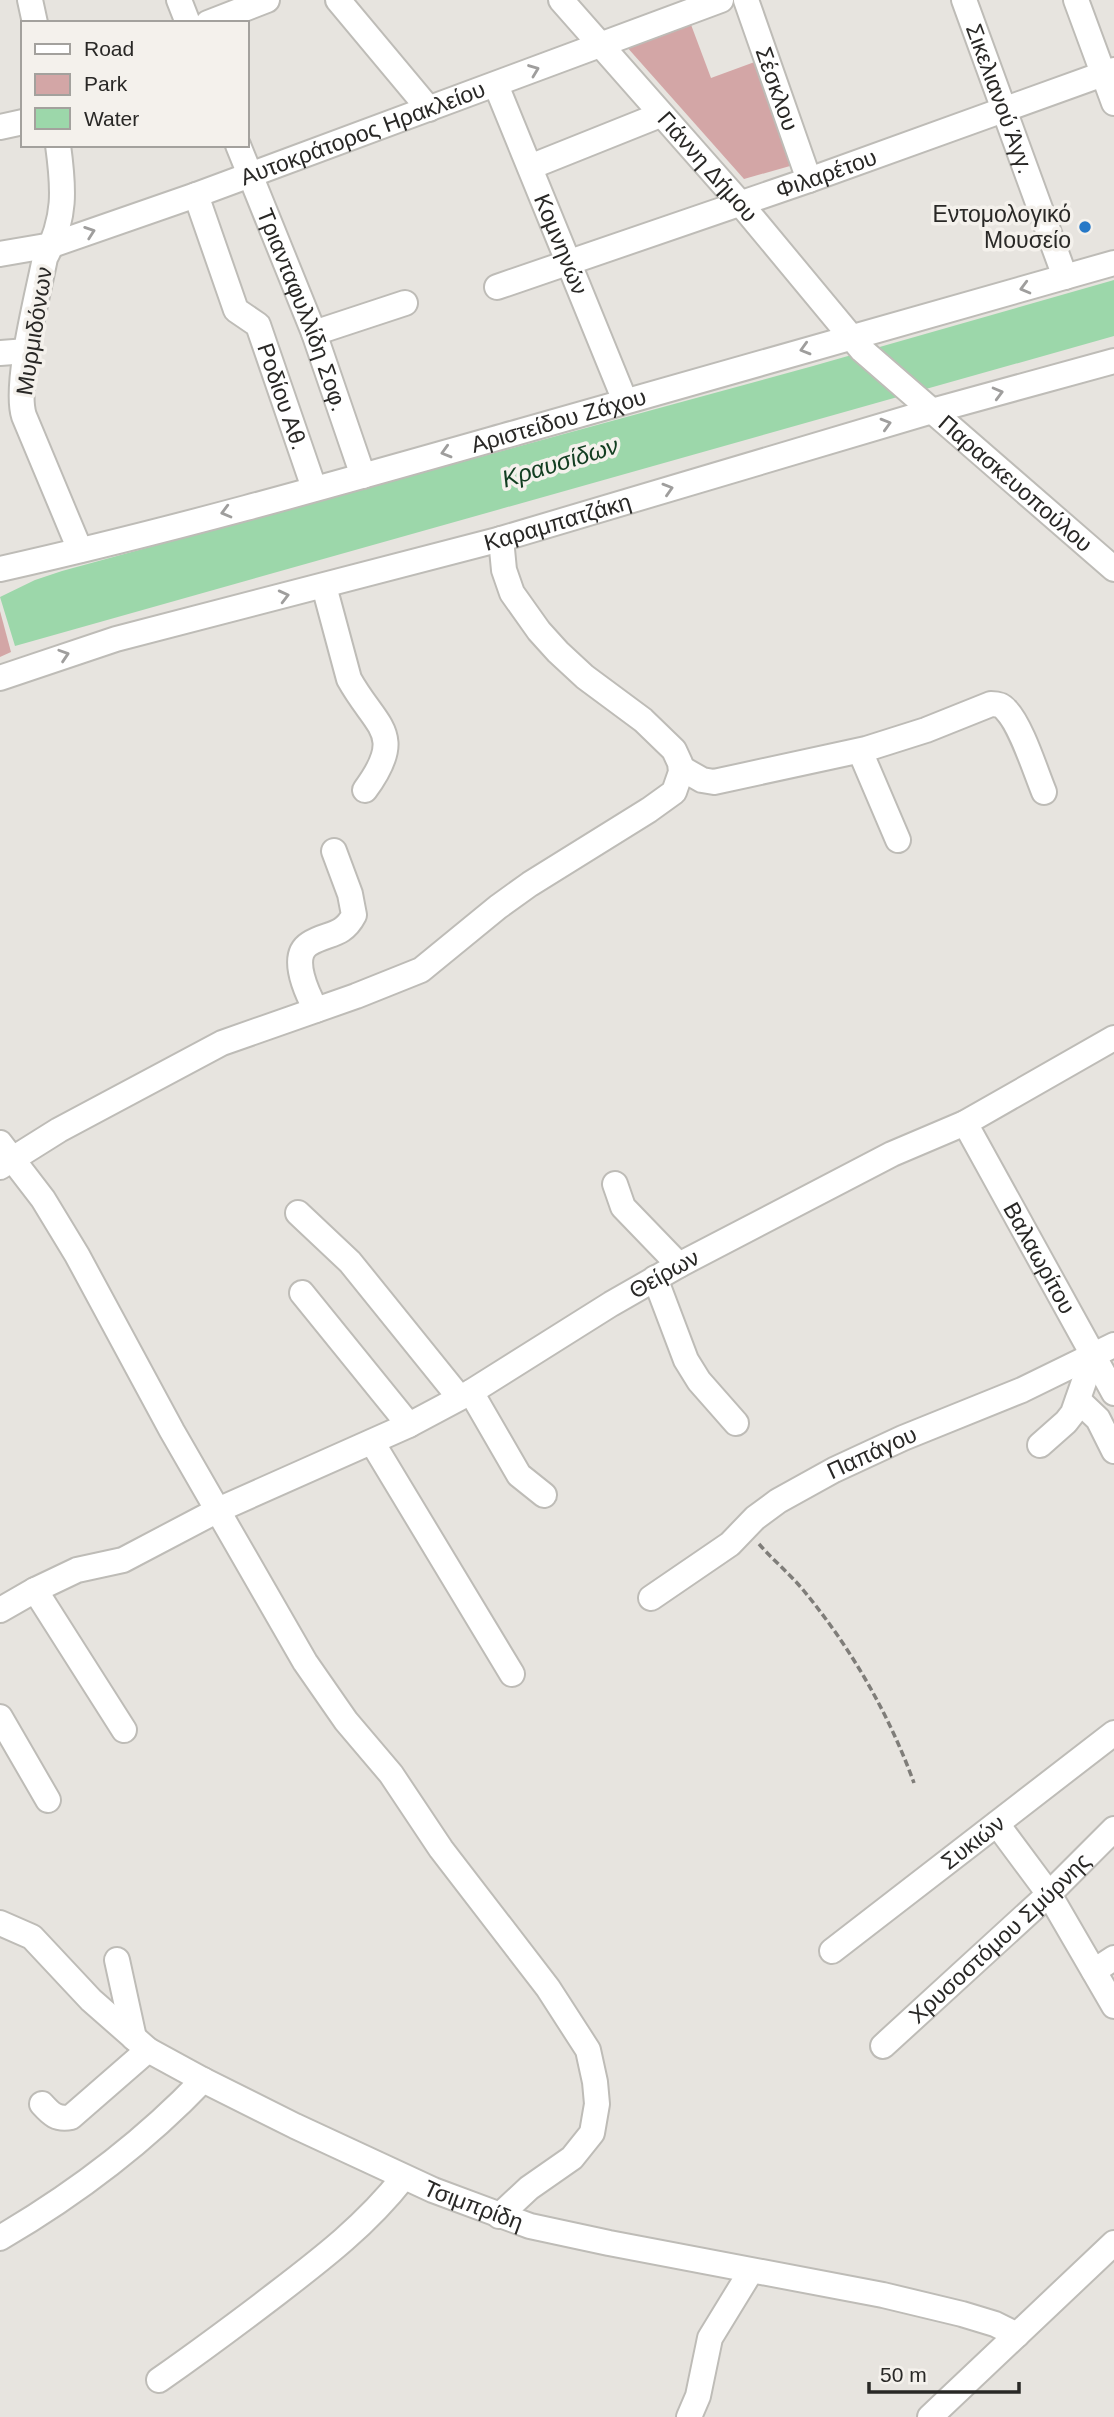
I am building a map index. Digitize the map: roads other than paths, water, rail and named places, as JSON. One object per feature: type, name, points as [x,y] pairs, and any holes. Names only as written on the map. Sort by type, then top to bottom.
[{"type":"street","points":[[30,0],[35,21]]},
{"type":"street","points":[[178,0],[187,21]]},
{"type":"street","points":[[213,21],[267,0]]},
{"type":"street","points":[[338,0],[429,109]]},
{"type":"street","name":"Γιάννη Δήμου","points":[[561,0],[740,204],[856,343],[923,405]]},
{"type":"street","name":"Αυτοκράτορος Ηρακλείου","points":[[0,254],[52,245],[196,195],[721,0]]},
{"type":"street","name":"Σέσκλου","points":[[746,0],[809,180]]},
{"type":"street","name":"Σικελιανού Άγγ.","points":[[964,0],[1065,277]]},
{"type":"street","points":[[1076,0],[1109,72],[1114,103]]},
{"type":"street","name":"Φιλαρέτου","points":[[497,288],[1109,72]]},
{"type":"street","name":"Κομνηνών","points":[[496,85],[625,401]]},
{"type":"street","points":[[530,167],[660,115]]},
{"type":"street","points":[[0,127],[21,122]]},
{"type":"street","name":"Μυρμιδόνων","points":[[58,147],[63,208],[52,245],[45,258],[27,351],[21,391],[22,410],[80,550]]},
{"type":"street","name":"Τριανταφυλλίδη Σοφ.","points":[[239,147],[314,333],[363,475]]},
{"type":"street","name":"Ροδίου Αθ.","points":[[196,195],[236,310],[258,325],[314,488]]},
{"type":"street","name":"Αριστείδου Ζάχου","points":[[0,569],[363,475],[625,401],[856,343],[1114,263]]},
{"type":"street","points":[[314,333],[405,303]]},
{"type":"street","points":[[0,353],[27,351]]},
{"type":"street","name":"Καραμπατζάκη","points":[[0,678],[116,639],[500,539],[923,405],[1114,361]]},
{"type":"street","name":"Παρασκευοπούλου","points":[[923,405],[1114,569]]},
{"type":"street","points":[[499,2216],[529,2188],[572,2158],[592,2133],[597,2104],[588,2050],[548,1989],[447,1857],[391,1774],[366,1748],[322,1687],[172,1431],[77,1255],[43,1199],[4,1156],[59,1130],[222,1043],[421,970],[530,884],[674,792],[681,768],[674,750],[643,720],[585,677],[558,652],[523,611],[512,593],[504,570],[500,539]]},
{"type":"street","points":[[0,578],[40,560]]},
{"type":"street","points":[[324,586],[349,679],[374,714],[385,737],[383,763],[365,790]]},
{"type":"street","points":[[681,768],[702,780],[714,782],[860,751],[926,730],[991,704],[998,704],[1005,708],[1013,719],[1044,792]]},
{"type":"street","points":[[860,751],[898,841]]},
{"type":"street","points":[[316,1010],[304,987],[301,958],[303,950],[309,944],[346,929],[354,915],[350,894],[334,851]]},
{"type":"street","name":"Θείρων","points":[[0,1610],[77,1570],[123,1560],[218,1510],[408,1425],[465,1395],[655,1278],[892,1154],[965,1123],[1114,1038]]},
{"type":"street","name":"Βαλαωρίτου","points":[[965,1123],[1104,1351],[1114,1393]]},
{"type":"street","points":[[615,1184],[623,1207],[679,1265]]},
{"type":"street","points":[[298,1213],[350,1262],[465,1395],[519,1475],[544,1495]]},
{"type":"street","points":[[655,1278],[686,1360],[699,1381],[736,1423]]},
{"type":"street","points":[[302,1293],[408,1425]]},
{"type":"street","points":[[1040,1445],[1066,1422],[1104,1351]]},
{"type":"street","name":"Παπάγου","points":[[651,1598],[730,1544],[755,1518],[778,1501],[834,1470],[903,1438],[1022,1390],[1104,1351]]},
{"type":"street","points":[[1078,1400],[1094,1413],[1114,1451]]},
{"type":"street","points":[[372,1442],[512,1674]]},
{"type":"street","points":[[35,1590],[124,1730]]},
{"type":"street","points":[[0,1717],[48,1800]]},
{"type":"street","name":"Συκιών","points":[[832,1951],[1114,1733]]},
{"type":"street","points":[[997,1824],[1104,1965],[1114,2006]]},
{"type":"street","name":"Χρυσοστόμου Σμύρνης","points":[[883,2046],[1049,1894],[1114,1829]]},
{"type":"street","name":"Τσιμπρίδη","points":[[0,1923],[32,1937],[91,2000],[141,2044],[203,2080],[403,2178],[530,2226],[883,2295],[962,2314],[995,2324],[1017,2335]]},
{"type":"street","points":[[42,2104],[60,2119],[71,2118],[141,2044],[117,1960]]},
{"type":"street","points":[[0,2238],[54,2205],[118,2158],[164,2120],[203,2080]]},
{"type":"street","points":[[159,2380],[350,2236],[373,2215],[403,2178]]},
{"type":"street","points":[[930,2417],[1114,2243]]},
{"type":"street","points":[[689,2417],[698,2396],[710,2338],[751,2270]]},
{"type":"water","name":"Κραυσίδων","points":[[1114,280],[1114,336],[15,646],[0,597],[35,580],[62,571],[813,366]]},
{"type":"place","name":"Εντομολογικό Mουσείο","points":[[1085,227]]}]
